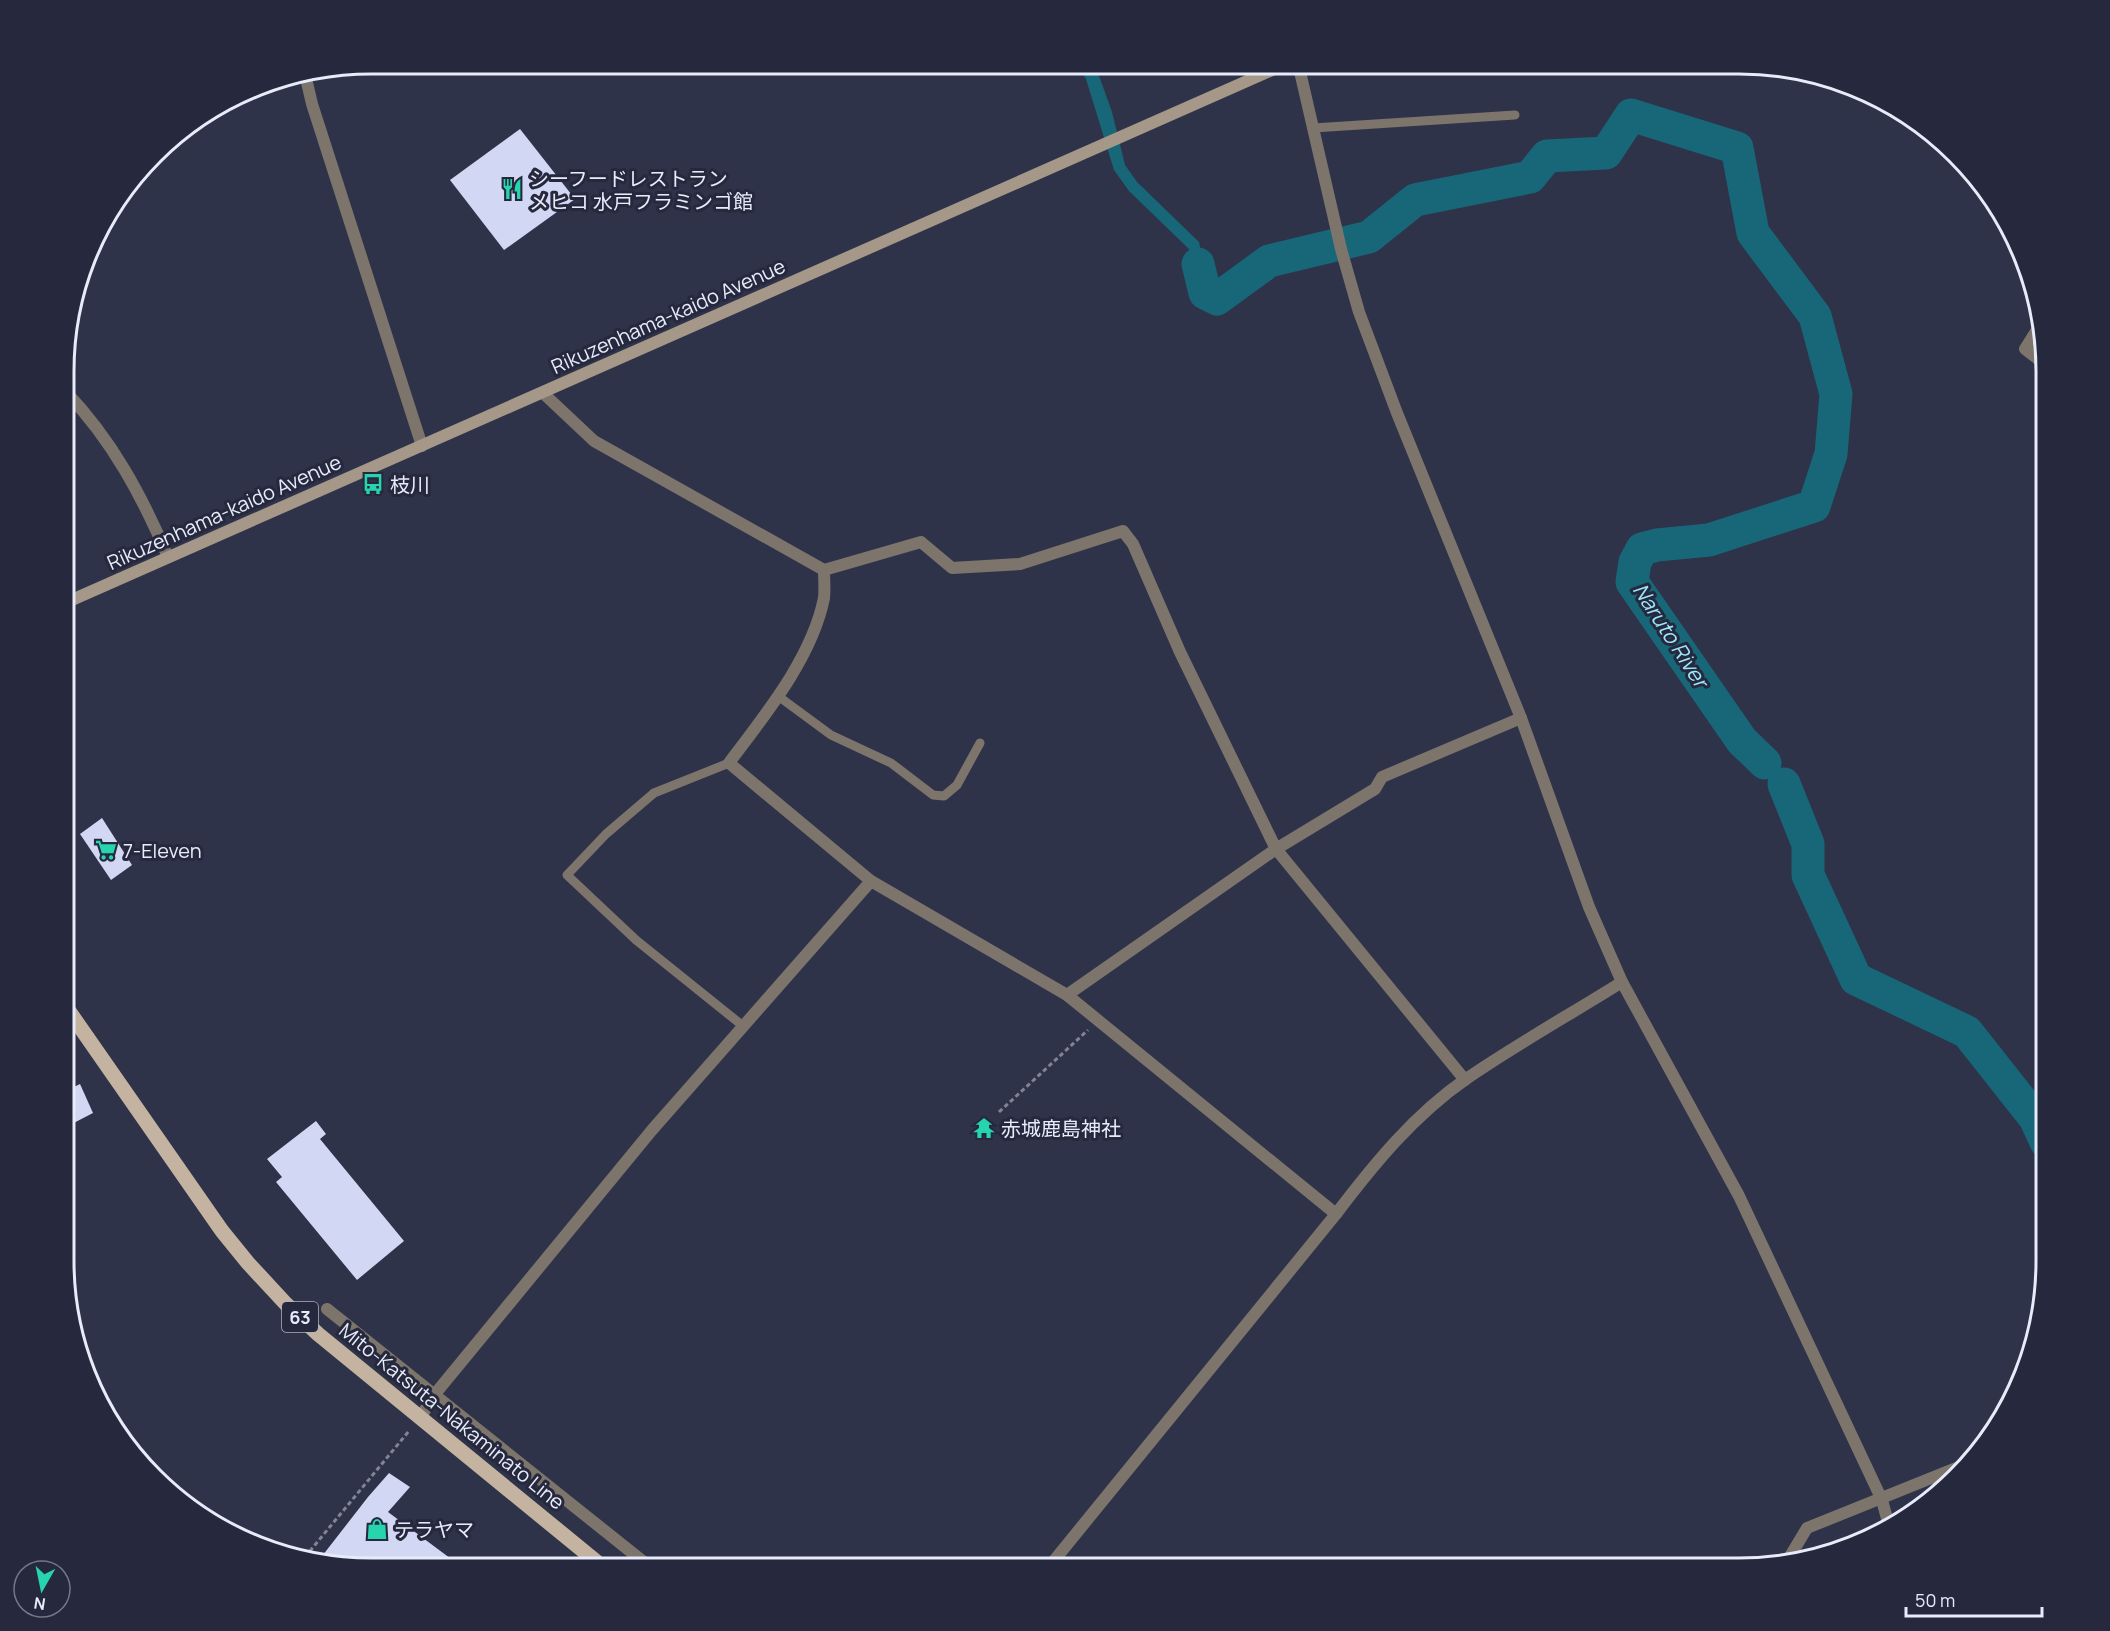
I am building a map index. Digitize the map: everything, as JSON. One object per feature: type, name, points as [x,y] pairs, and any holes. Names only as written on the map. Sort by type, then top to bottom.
[{"type":"main road","name":"Rikuzenhama-kaido Avenue","points":[[74,599],[1263,74]]},
{"type":"main road","name":"Mito-Katsuta-Nakaminato Line","points":[[74,1018],[188,1183],[248,1263],[286,1304],[318,1334],[591,1558]]},
{"type":"street","points":[[1301,74],[1341,249],[1359,312],[1397,413],[1521,717],[1589,907],[1622,982],[1739,1196],[1882,1500],[1887,1519]]},
{"type":"street","points":[[307,80],[316,116],[422,446]]},
{"type":"street","points":[[2034,334],[2025,349],[2036,358]]},
{"type":"street","points":[[543,393],[594,441],[824,570],[921,542],[952,568],[1020,564],[1123,531],[1132,544],[1180,652],[1276,849],[1465,1080]]},
{"type":"street","points":[[74,401],[125,468],[147,509],[168,557]]},
{"type":"street","points":[[824,570],[824,596],[815,631],[778,696],[729,763],[871,881],[1067,995],[1336,1214]]},
{"type":"street","points":[[1067,995],[1276,849],[1375,789],[1382,777],[1521,717]]},
{"type":"street","points":[[420,1418],[435,1394],[652,1130],[871,881]]},
{"type":"street","points":[[1056,1558],[1336,1214],[1371,1167],[1407,1129],[1465,1080],[1622,982]]},
{"type":"street","points":[[327,1309],[638,1558]]},
{"type":"street","points":[[1792,1553],[1807,1528],[1950,1471]]},
{"type":"lane","points":[[1313,128],[1515,115]]},
{"type":"lane","points":[[778,696],[831,735],[891,763],[933,795],[944,796],[957,785],[980,743]]},
{"type":"lane","points":[[729,763],[654,793],[606,834],[567,875],[636,940],[743,1026]]},
{"type":"path","points":[[999,1112],[1099,1021]]},
{"type":"path","points":[[310,1551],[420,1418]]},
{"type":"water","points":[[1083,74],[1098,74],[1112,112],[1125,165],[1137,182],[1199,242],[1209,289],[1217,294],[1217,305],[1201,297],[1189,249],[1129,191],[1114,170]]},
{"type":"building","name":"シーフードレストラン メヒコ 水戸フラミンゴ館","points":[[520,129],[575,199],[504,250],[450,180]]},
{"type":"building","name":"7-Eleven","points":[[102,818],[132,865],[111,880],[80,834]]},
{"type":"building","points":[[80,1084],[93,1113],[74,1123],[74,1087]]},
{"type":"building","points":[[316,1121],[326,1134],[320,1139],[404,1241],[357,1280],[276,1182],[282,1177],[267,1159]]},
{"type":"building","name":"テラヤマ","points":[[389,1473],[410,1487],[388,1512],[450,1558],[370,1558],[324,1554]]},
{"type":"waterway","name":"Naruto River","points":[[1198,264],[1205,293],[1217,299],[1269,261],[1369,237],[1415,200],[1530,177],[1547,156],[1606,153],[1631,115],[1737,148],[1753,233],[1815,316],[1836,394],[1831,454],[1814,506],[1709,540],[1657,545],[1642,549],[1635,562],[1632,582],[1742,741],[1765,763]]},
{"type":"waterway","name":"Naruto River","points":[[1784,784],[1808,844],[1808,875],[1856,979],[1967,1032],[2037,1122]]},
{"type":"place","name":"シーフードレストラン メヒコ 水戸フラミンゴ館","points":[[512,189]]},
{"type":"place","name":"枝川","points":[[373,484]]},
{"type":"place","name":"7-Eleven","points":[[106,850]]},
{"type":"place","name":"赤城鹿島神社","points":[[984,1128]]},
{"type":"place","name":"テラヤマ","points":[[377,1529]]}]
